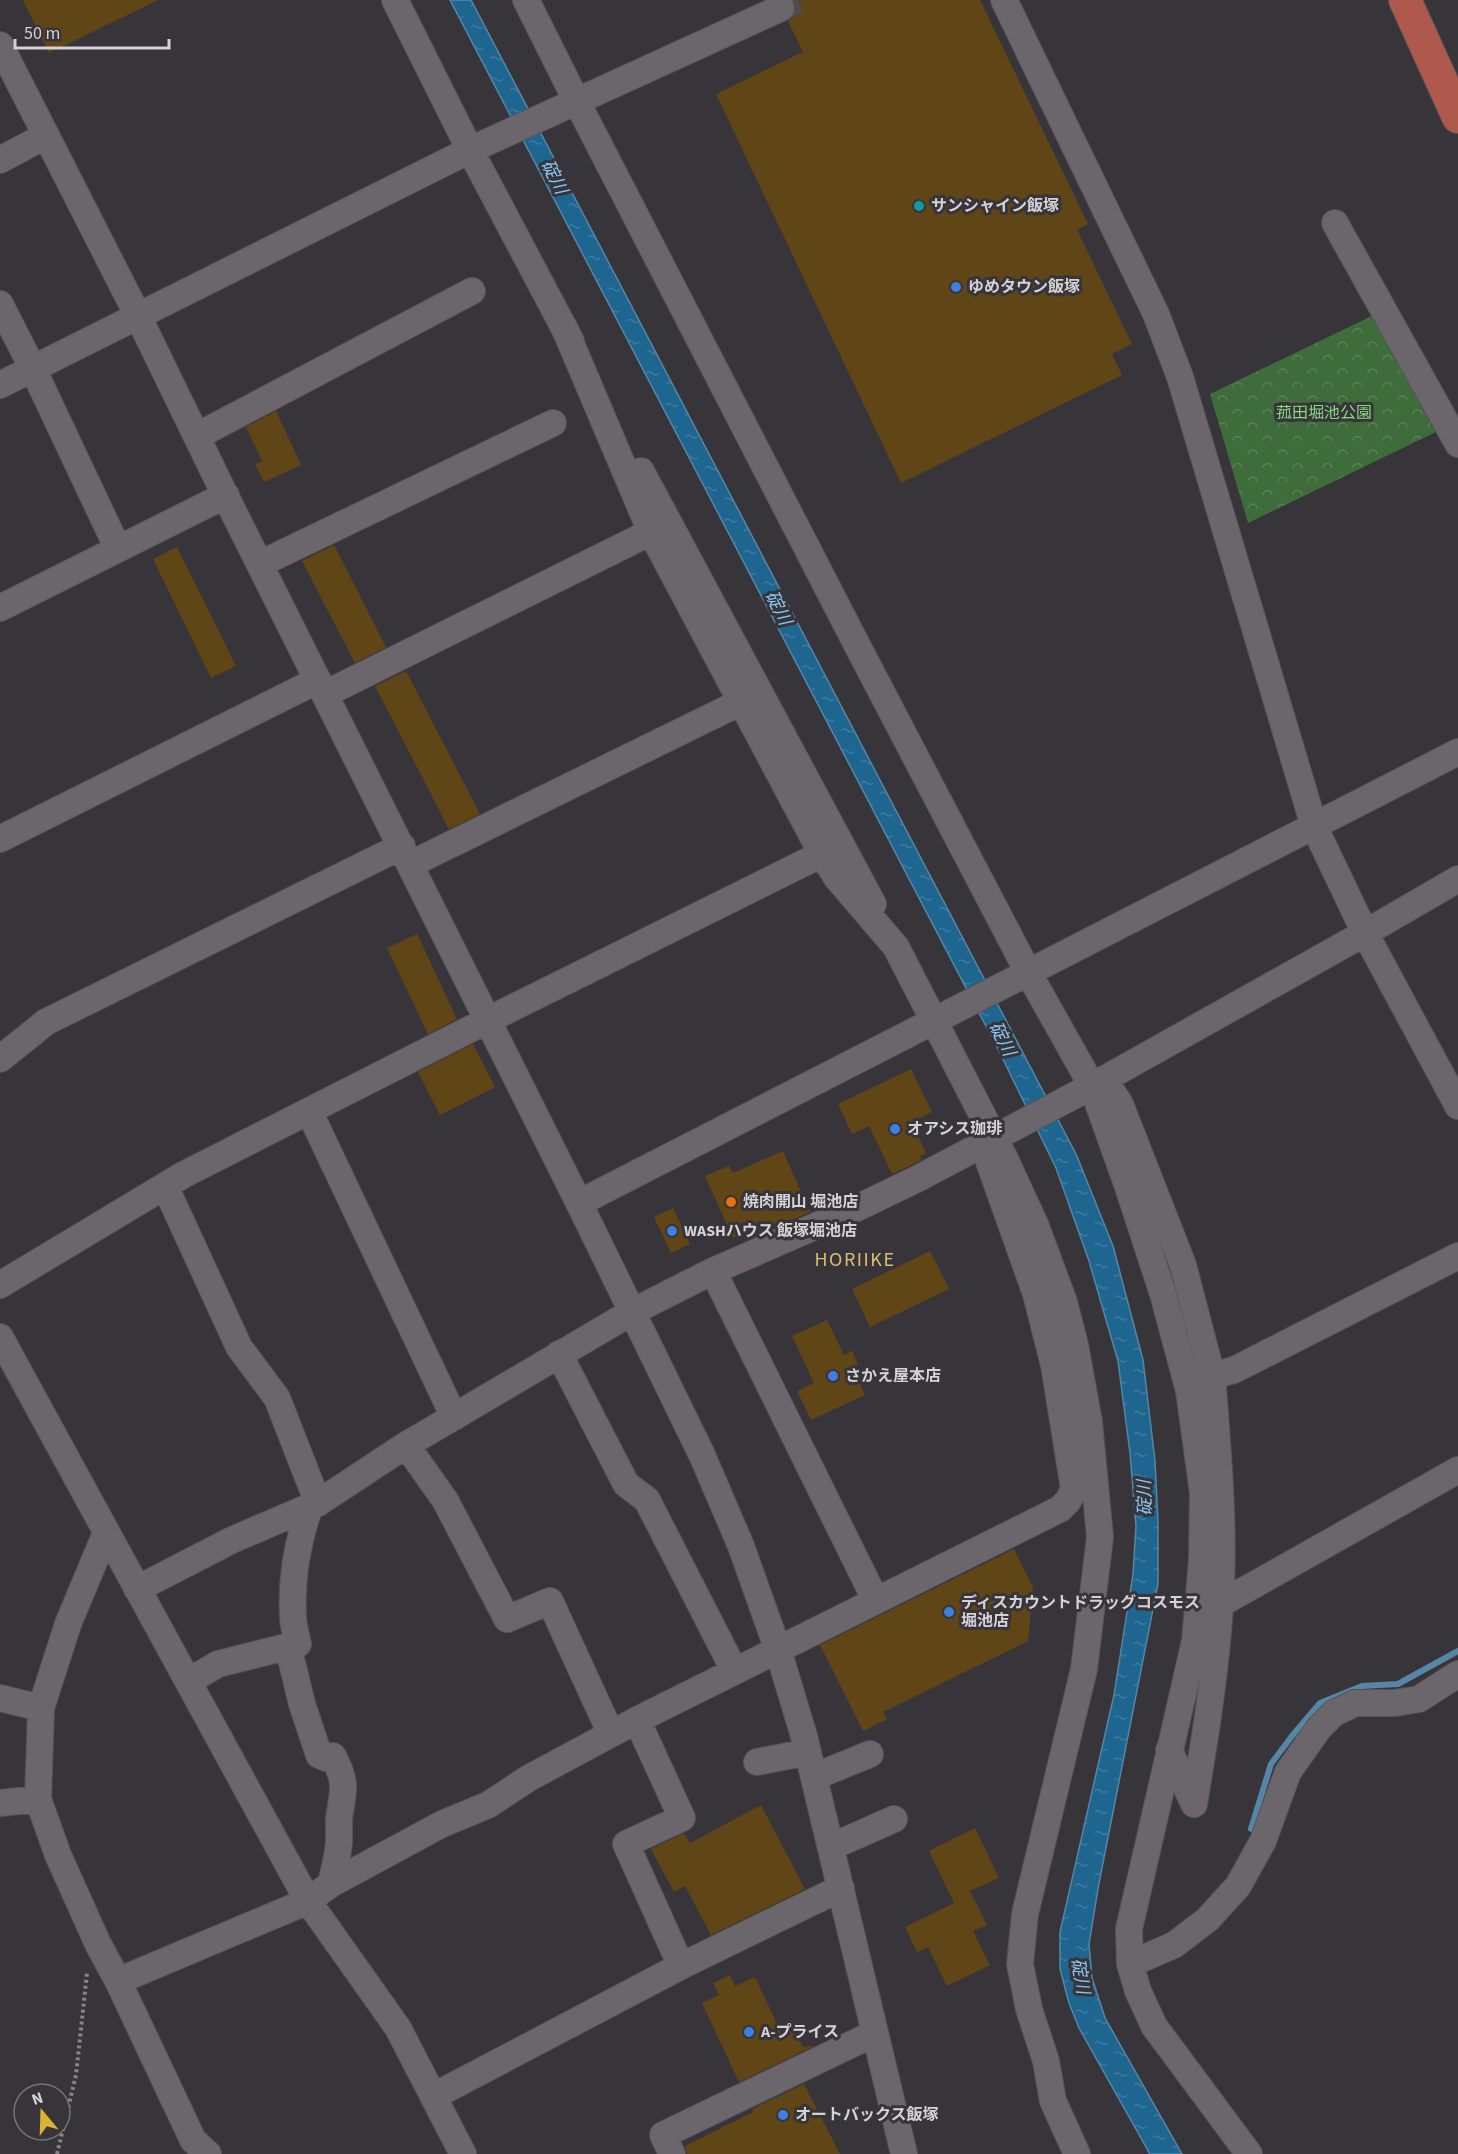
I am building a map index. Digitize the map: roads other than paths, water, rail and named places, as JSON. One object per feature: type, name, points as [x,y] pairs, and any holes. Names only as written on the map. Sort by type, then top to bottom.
[{"type":"main road","points":[[1405,0],[1457,112]]},
{"type":"street","points":[[395,0],[564,327],[936,1020],[991,1138],[1035,1224],[1064,1302],[1075,1345],[1089,1422],[1100,1537],[1084,1669],[1031,1883],[1020,1964],[1029,2009],[1046,2061],[1053,2102],[1077,2154]]},
{"type":"street","points":[[526,0],[573,104],[1026,973],[1093,1086],[1128,1187],[1169,1315],[1189,1391],[1203,1493],[1202,1559],[1195,1641],[1129,1929],[1130,1964],[1138,1991],[1154,2026],[1249,2154]]},
{"type":"street","points":[[1004,0],[1156,314],[1180,377],[1314,826],[1365,933],[1458,1106]]},
{"type":"street","points":[[0,385],[472,150],[781,8]]},
{"type":"street","points":[[0,45],[138,316],[702,1455],[741,1546],[778,1650],[808,1752],[904,2154]]},
{"type":"street","points":[[0,160],[45,136]]},
{"type":"street","points":[[1335,223],[1458,444]]},
{"type":"street","points":[[197,436],[472,291]]},
{"type":"street","points":[[0,304],[118,549]]},
{"type":"street","points":[[564,327],[651,532],[822,854],[837,878],[896,947]]},
{"type":"street","points":[[260,564],[553,423]]},
{"type":"street","points":[[0,608],[226,495]]},
{"type":"street","points":[[0,839],[651,532]]},
{"type":"street","points":[[2,1057],[46,1022],[741,702]]},
{"type":"street","points":[[579,1203],[1458,753]]},
{"type":"street","points":[[0,1285],[165,1186],[488,1020],[822,854]]},
{"type":"street","points":[[137,1589],[232,1540],[314,1505],[406,1445],[632,1311],[713,1271],[857,1208],[919,1178],[1093,1086],[1458,879]]},
{"type":"street","points":[[1093,1086],[1119,1104],[1183,1265],[1212,1376],[1221,1501],[1220,1604],[1204,1743],[1194,1804],[1169,1750]]},
{"type":"street","points":[[309,1111],[454,1417]]},
{"type":"street","points":[[118,1982],[308,1901],[331,1884],[442,1824],[488,1805],[528,1778],[637,1720],[1060,1509],[1068,1501],[1074,1489],[1054,1365],[991,1138]]},
{"type":"street","points":[[165,1186],[239,1347],[278,1398],[314,1505],[302,1530],[293,1596],[292,1618],[298,1644],[218,1664],[189,1681]]},
{"type":"street","points":[[1212,1376],[1234,1370],[1458,1256]]},
{"type":"street","points":[[713,1271],[876,1601]]},
{"type":"street","points":[[0,1337],[308,1901],[398,2028],[463,2154]]},
{"type":"street","points":[[559,1354],[626,1484],[647,1500],[734,1670]]},
{"type":"street","points":[[406,1445],[445,1500],[507,1618],[550,1601],[611,1734]]},
{"type":"street","points":[[1220,1604],[1458,1470]]},
{"type":"street","points":[[106,1533],[68,1624],[41,1708],[38,1798],[58,1855],[98,1944],[192,2140],[208,2154]]},
{"type":"street","points":[[288,1646],[302,1704],[319,1755],[326,1758],[333,1756],[340,1769],[343,1782],[344,1798],[339,1818],[339,1844],[331,1884]]},
{"type":"street","points":[[1130,1964],[1174,1945],[1208,1919],[1238,1886],[1263,1841],[1288,1772],[1319,1728],[1334,1713],[1354,1703],[1395,1703],[1419,1699],[1458,1674]]},
{"type":"street","points":[[0,1698],[41,1708]]},
{"type":"street","points":[[637,1720],[682,1818],[626,1845],[681,1966]]},
{"type":"street","points":[[757,1762],[808,1752]]},
{"type":"street","points":[[814,1777],[870,1754]]},
{"type":"street","points":[[0,1803],[38,1798]]},
{"type":"street","points":[[831,1847],[894,1819]]},
{"type":"street","points":[[434,2096],[681,1966],[841,1888]]},
{"type":"street","points":[[672,2154],[663,2135],[875,2033]]},
{"type":"water","name":"碇川","points":[[450,0],[471,0],[1076,1154],[1113,1246],[1143,1360],[1155,1461],[1158,1584],[1089,1944],[1092,1978],[1105,2018],[1182,2154],[1150,2154],[1079,2028],[1069,2003],[1060,1969],[1060,1932],[1114,1695],[1133,1574],[1136,1526],[1130,1453],[1118,1361],[1089,1261],[1056,1168],[1000,1053]]},
{"type":"waterway","points":[[1251,1829],[1271,1764],[1320,1703],[1362,1686],[1398,1684],[1458,1651]]},
{"type":"tunnel","points":[[781,8],[798,0]]},
{"type":"place","name":"サンシャイン飯塚","points":[[919,206]]},
{"type":"place","name":"ゆめタウン飯塚","points":[[956,287]]},
{"type":"place","name":"オアシス珈琲","points":[[895,1129]]},
{"type":"place","name":"焼肉開山 堀池店","points":[[731,1202]]},
{"type":"place","name":"WASHハウス 飯塚堀池店","points":[[672,1231]]},
{"type":"place","name":"さかえ屋本店","points":[[833,1376]]},
{"type":"place","name":"ディスカウントドラッグコスモス 堀池店","points":[[949,1612]]},
{"type":"place","name":"A-プライス","points":[[749,2032]]},
{"type":"place","name":"オートバックス飯塚","points":[[783,2115]]},
{"type":"district","name":"HORIIKE","points":[[855,1260]]},
{"type":"park label","name":"菰田堀池公園","points":[[1324,413]]}]
